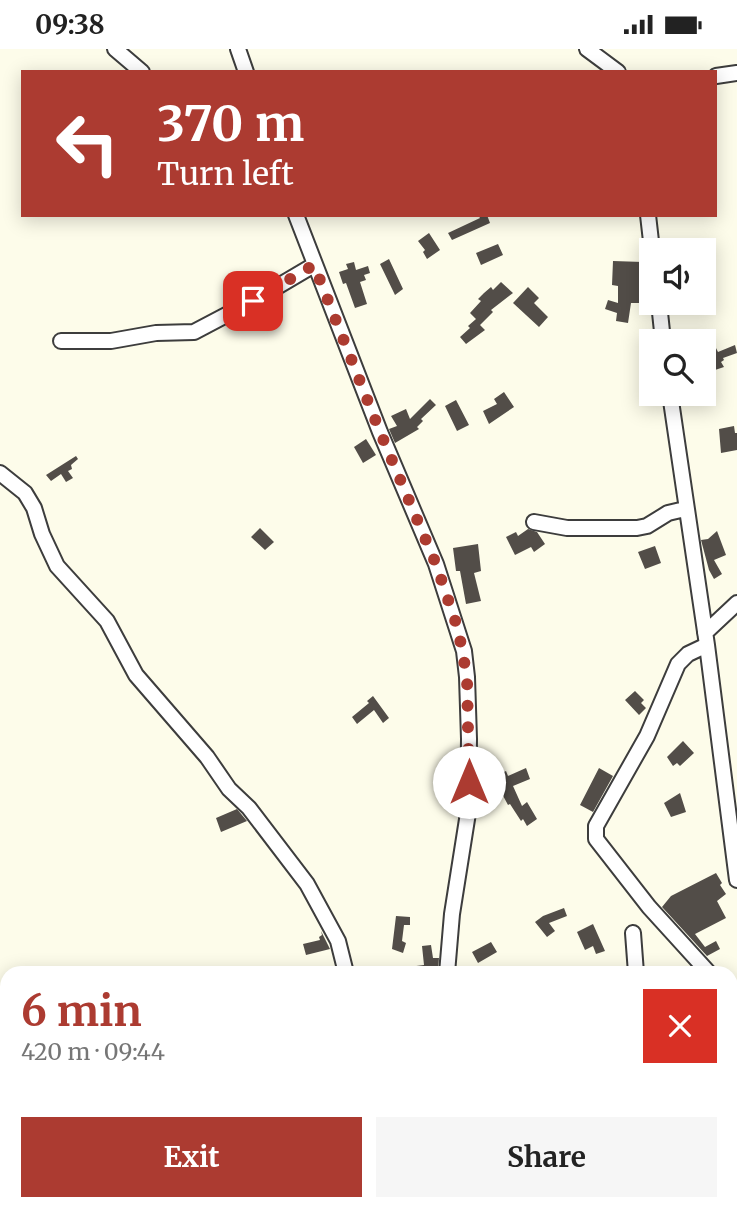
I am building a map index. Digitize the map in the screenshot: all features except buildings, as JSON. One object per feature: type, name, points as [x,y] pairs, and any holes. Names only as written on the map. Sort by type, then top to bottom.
[{"type":"street","points":[[115,49],[140,70]]},
{"type":"street","points":[[238,49],[245,70]]},
{"type":"street","points":[[587,49],[615,70]]},
{"type":"street","points":[[717,76],[737,73]]},
{"type":"street","points":[[297,217],[380,432],[436,564],[464,651],[468,702],[468,813],[452,914],[448,966]]},
{"type":"street","points":[[648,217],[651,238]]},
{"type":"street","points":[[61,341],[111,341],[156,333],[194,332],[314,265]]},
{"type":"street","points":[[672,406],[706,639],[737,880]]},
{"type":"street","points":[[0,473],[25,493],[34,508],[42,534],[57,566],[107,621],[136,675],[207,757],[229,789],[247,806],[302,877],[338,941],[344,966]]},
{"type":"street","points":[[534,522],[567,529],[637,528],[648,526],[668,513],[685,509]]},
{"type":"street","points":[[703,966],[649,908],[596,839],[596,826],[647,736],[678,664],[706,639],[737,603]]},
{"type":"street","points":[[633,933],[635,966]]},
{"type":"route","points":[[253,301],[314,265],[436,564],[458,629],[467,677],[469,782]]}]
